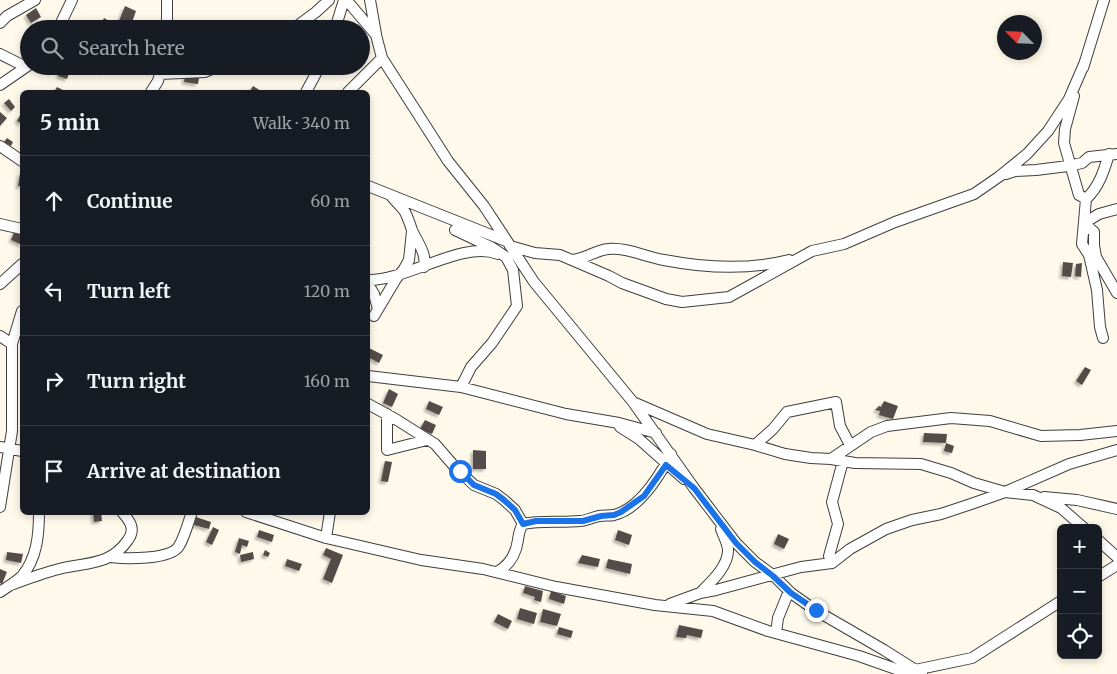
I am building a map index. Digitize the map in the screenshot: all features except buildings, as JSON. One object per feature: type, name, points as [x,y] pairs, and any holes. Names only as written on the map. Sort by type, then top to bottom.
[{"type":"street","points":[[0,23],[7,16],[35,0]]},
{"type":"street","points":[[62,20],[72,0]]},
{"type":"street","points":[[167,20],[168,0]]},
{"type":"street","points":[[305,20],[329,0]]},
{"type":"street","points":[[338,20],[344,0],[349,3],[363,20]]},
{"type":"street","points":[[370,0],[382,58],[448,161],[484,206],[534,282],[633,402],[736,543],[789,591],[816,610],[884,650],[916,673]]},
{"type":"street","points":[[1086,199],[1079,195],[1070,165],[1064,143],[1065,129],[1104,0]]},
{"type":"street","points":[[370,28],[376,35]]},
{"type":"street","points":[[0,54],[20,63]]},
{"type":"street","points":[[370,70],[382,58]]},
{"type":"street","points":[[370,187],[508,243],[535,253],[560,255],[622,283],[666,299],[682,302],[729,297],[812,251],[844,244],[895,222],[974,194],[1027,154],[1048,131],[1069,99],[1085,62]]},
{"type":"street","points":[[0,85],[20,71]]},
{"type":"street","points":[[152,90],[159,75]]},
{"type":"street","points":[[307,90],[315,75]]},
{"type":"street","points":[[350,90],[365,75]]},
{"type":"street","points":[[0,146],[20,160]]},
{"type":"street","points":[[1000,176],[1015,171],[1082,163],[1089,157],[1113,154]]},
{"type":"street","points":[[1104,338],[1100,327],[1097,290],[1089,255],[1082,244],[1086,199],[1092,194],[1098,184],[1113,154]]},
{"type":"street","points":[[389,194],[404,211],[421,248],[425,263],[424,267]]},
{"type":"street","points":[[1084,222],[1099,214],[1117,209]]},
{"type":"street","points":[[1084,222],[1094,232],[1096,257],[1117,293]]},
{"type":"street","points":[[0,224],[20,229]]},
{"type":"street","points":[[455,230],[506,257],[513,270],[517,306],[492,344],[472,367],[460,386]]},
{"type":"street","points":[[370,287],[374,294],[376,313],[409,260],[412,231]]},
{"type":"street","points":[[572,260],[608,249],[619,249],[692,265],[764,266],[797,258]]},
{"type":"street","points":[[1085,250],[1096,257]]},
{"type":"street","points":[[370,280],[378,280],[400,274],[470,252],[493,252],[506,257]]},
{"type":"street","points":[[0,284],[20,266]]},
{"type":"street","points":[[0,507],[3,448],[12,431],[12,344],[20,318]]},
{"type":"street","points":[[0,336],[12,344]]},
{"type":"street","points":[[370,376],[460,386],[566,414],[656,433]]},
{"type":"street","points":[[633,402],[707,434],[755,444],[785,454],[855,463],[921,464],[951,473],[974,484],[1005,492],[1077,500],[1117,509]]},
{"type":"street","points":[[755,444],[787,412],[836,402],[840,426],[850,445]]},
{"type":"street","points":[[370,405],[387,414],[442,451],[454,466],[474,485],[496,494],[504,500],[515,510],[523,524]]},
{"type":"street","points":[[387,414],[387,450],[427,440]]},
{"type":"street","points":[[831,459],[871,432],[887,426],[951,418],[990,421],[1041,436],[1080,436],[1117,431]]},
{"type":"street","points":[[606,421],[623,428],[639,439],[694,488]]},
{"type":"street","points":[[3,448],[20,451]]},
{"type":"street","points":[[666,605],[700,593],[773,576],[802,567],[832,563],[850,549],[886,529],[912,520],[942,514],[1005,492],[1069,464],[1117,450]]},
{"type":"street","points":[[497,572],[506,567],[514,557],[519,530],[523,524],[536,521],[583,521],[621,512],[644,496],[666,465],[671,454]]},
{"type":"street","points":[[832,563],[829,556],[838,524],[832,502],[843,461]]},
{"type":"street","points":[[1033,495],[1061,508],[1079,524]]},
{"type":"street","points":[[0,592],[22,576],[31,562],[38,536],[38,515]]},
{"type":"street","points":[[11,585],[60,569],[80,566],[110,557],[122,548],[132,531],[130,521],[125,515]]},
{"type":"street","points":[[110,557],[129,559],[168,554],[175,551],[180,546],[191,515]]},
{"type":"street","points":[[255,515],[326,538],[421,560],[497,572],[556,587],[655,605],[712,611],[776,633],[916,673],[972,658],[1057,604]]},
{"type":"street","points":[[326,538],[330,515]]},
{"type":"street","points":[[700,593],[722,569],[727,557],[728,548],[718,520]]},
{"type":"street","points":[[1102,544],[1117,557]]},
{"type":"street","points":[[1102,574],[1117,565]]},
{"type":"street","points":[[776,633],[778,618],[789,591]]},
{"type":"route","points":[[460,471],[474,485],[496,494],[504,500],[515,510],[523,524],[536,521],[583,521],[614,515],[644,496],[666,465],[694,488],[736,543],[755,562],[791,593],[816,610]]}]
